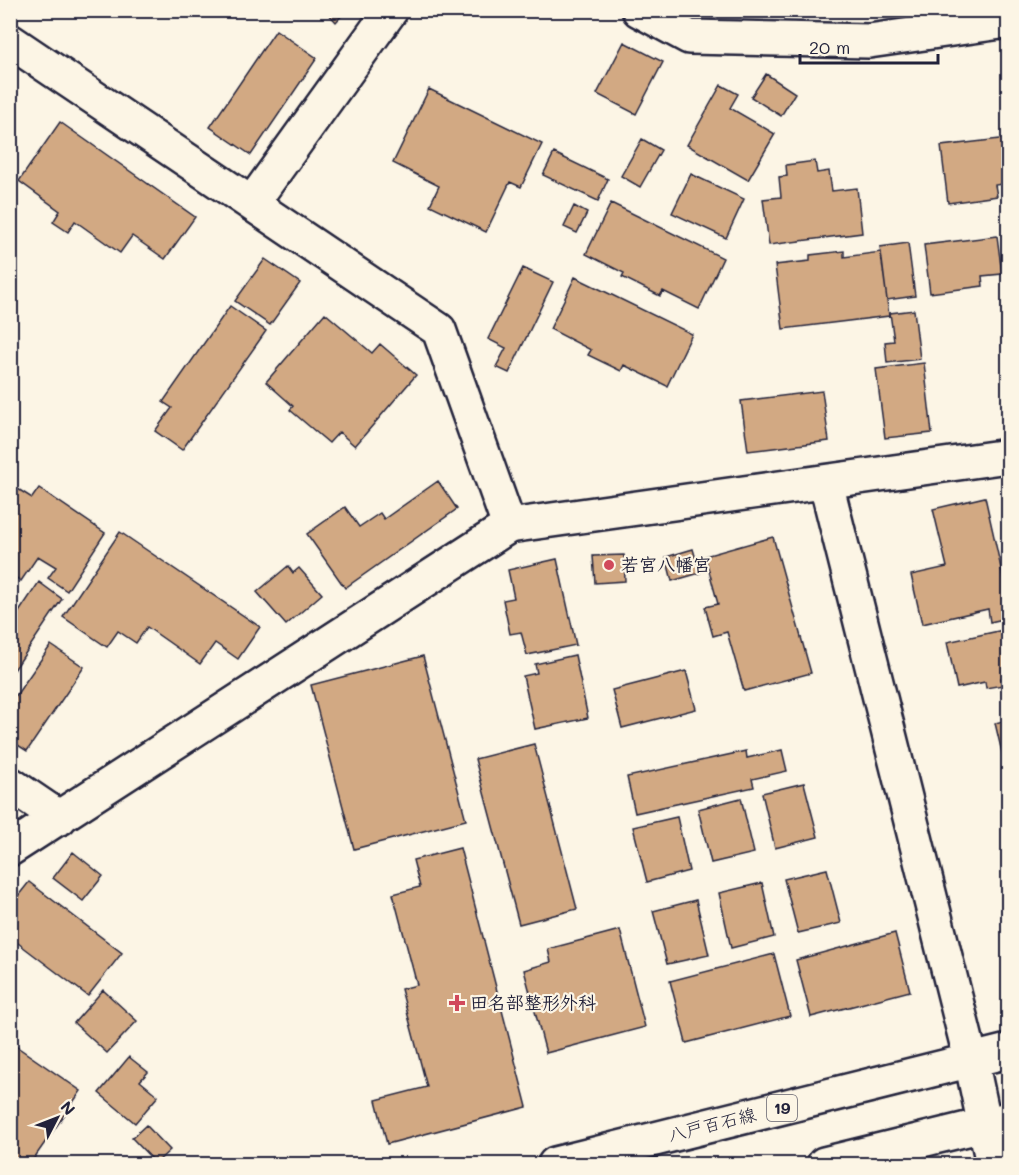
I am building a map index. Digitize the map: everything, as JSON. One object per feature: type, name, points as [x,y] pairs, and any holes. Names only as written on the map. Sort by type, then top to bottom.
[{"type":"street","points":[[252,203],[391,10]]},
{"type":"street","points":[[639,10],[689,37],[869,41],[1008,21]]},
{"type":"street","points":[[10,41],[439,330],[509,526]]},
{"type":"street","points":[[10,849],[509,526],[1008,456]]},
{"type":"street","points":[[826,483],[971,1060],[996,1122],[993,1164]]},
{"type":"street","points":[[10,784],[60,818]]},
{"type":"street","name":"八戸百石線","points":[[555,1164],[1008,1051]]},
{"type":"street","points":[[824,1164],[996,1122]]},
{"type":"building","points":[[325,10],[347,10],[336,22]]},
{"type":"building","points":[[276,30],[317,58],[251,155],[210,127]]},
{"type":"building","points":[[624,42],[663,62],[636,114],[597,94]]},
{"type":"building","points":[[766,74],[795,93],[781,116],[751,97]]},
{"type":"building","points":[[721,85],[738,94],[730,108],[775,134],[748,180],[687,145]]},
{"type":"building","points":[[429,89],[542,144],[521,187],[510,182],[486,232],[430,205],[439,186],[393,163]]},
{"type":"building","points":[[60,122],[195,217],[165,259],[132,236],[120,253],[75,221],[68,232],[53,222],[60,211],[19,181]]},
{"type":"building","points":[[1008,138],[1008,183],[995,185],[997,196],[948,203],[941,146]]},
{"type":"building","points":[[642,139],[661,150],[640,187],[621,176]]},
{"type":"building","points":[[554,153],[608,179],[598,201],[543,175]]},
{"type":"building","points":[[815,161],[817,173],[829,171],[832,191],[857,188],[862,233],[769,245],[763,199],[781,197],[779,177],[787,176],[786,165]]},
{"type":"building","points":[[691,174],[744,199],[726,238],[672,213]]},
{"type":"building","points":[[611,203],[723,258],[699,309],[663,291],[660,296],[622,277],[624,273],[586,254]]},
{"type":"building","points":[[574,206],[587,213],[577,233],[564,227]]},
{"type":"building","points":[[997,236],[1002,274],[982,276],[983,286],[930,293],[924,245]]},
{"type":"building","points":[[908,243],[915,296],[887,300],[880,247]]},
{"type":"building","points":[[844,251],[844,257],[881,252],[889,316],[783,329],[775,265],[810,261],[810,255]]},
{"type":"building","points":[[265,259],[300,283],[270,325],[235,301]]},
{"type":"building","points":[[523,268],[553,282],[509,373],[496,367],[506,348],[488,339]]},
{"type":"building","points":[[575,277],[692,334],[667,386],[624,365],[621,371],[588,355],[591,350],[550,329]]},
{"type":"building","points":[[230,306],[266,331],[182,450],[155,431],[172,408],[163,402]]},
{"type":"building","points":[[914,310],[920,359],[887,363],[885,342],[894,341],[890,313]]},
{"type":"building","points":[[325,313],[372,353],[380,344],[416,375],[355,446],[339,432],[329,443],[290,410],[293,406],[266,382]]},
{"type":"building","points":[[924,363],[932,433],[885,438],[876,369]]},
{"type":"building","points":[[822,391],[829,441],[748,451],[741,401]]},
{"type":"building","points":[[438,481],[457,509],[345,588],[307,534],[345,507],[359,527],[380,513],[384,519]]},
{"type":"building","points":[[10,484],[32,498],[39,488],[105,533],[67,591],[48,578],[56,567],[38,556],[21,581],[10,574]]},
{"type":"building","points":[[985,497],[1008,599],[1008,618],[990,622],[988,609],[922,624],[911,575],[947,567],[933,509]]},
{"type":"building","points":[[120,532],[260,627],[238,659],[215,643],[200,664],[147,627],[136,643],[118,631],[107,647],[63,617]]},
{"type":"building","points":[[773,537],[811,673],[744,691],[727,632],[713,636],[705,607],[718,604],[705,556]]},
{"type":"building","points":[[693,549],[700,573],[672,581],[666,557]]},
{"type":"building","points":[[624,555],[625,581],[595,583],[593,556]]},
{"type":"building","points":[[557,559],[576,645],[527,655],[521,632],[510,634],[503,600],[514,598],[508,570]]},
{"type":"building","points":[[288,566],[293,573],[299,568],[322,594],[286,625],[257,592]]},
{"type":"building","points":[[39,582],[62,599],[10,676],[10,607],[19,612]]},
{"type":"building","points":[[1008,629],[1008,677],[1001,678],[1003,685],[986,688],[985,682],[957,688],[947,642]]},
{"type":"building","points":[[51,645],[84,667],[27,751],[10,740],[10,704]]},
{"type":"building","points":[[575,655],[588,718],[535,729],[523,676],[537,673],[535,664]]},
{"type":"building","points":[[423,656],[466,820],[354,849],[311,685]]},
{"type":"building","points":[[686,671],[696,709],[622,728],[612,690]]},
{"type":"building","points":[[1008,720],[1008,760],[1004,761],[995,723]]},
{"type":"building","points":[[534,744],[577,909],[519,924],[475,759]]},
{"type":"building","points":[[782,750],[787,771],[752,779],[754,787],[635,813],[627,777],[746,751],[747,758]]},
{"type":"building","points":[[804,783],[818,837],[775,848],[762,793]]},
{"type":"building","points":[[741,798],[754,853],[711,863],[698,809]]},
{"type":"building","points":[[677,817],[689,871],[647,882],[633,827]]},
{"type":"building","points":[[460,848],[527,1107],[387,1144],[376,1100],[427,1087],[401,989],[417,985],[393,894],[420,887],[413,860]]},
{"type":"building","points":[[73,852],[103,876],[83,901],[53,878]]},
{"type":"building","points":[[827,869],[841,923],[798,933],[784,879]]},
{"type":"building","points":[[29,882],[122,953],[88,996],[10,937],[10,906]]},
{"type":"building","points":[[762,883],[774,937],[731,948],[719,893]]},
{"type":"building","points":[[696,900],[709,955],[667,964],[653,911]]},
{"type":"building","points":[[620,930],[645,1027],[546,1053],[524,970],[551,962],[548,949]]},
{"type":"building","points":[[895,933],[910,991],[811,1017],[796,960]]},
{"type":"building","points":[[774,954],[790,1016],[686,1043],[670,981]]},
{"type":"building","points":[[103,990],[137,1021],[107,1053],[74,1023]]},
{"type":"building","points":[[10,1042],[81,1091],[30,1164],[10,1164]]},
{"type":"building","points":[[129,1057],[148,1072],[140,1081],[158,1096],[135,1123],[99,1093]]},
{"type":"building","points":[[146,1125],[170,1150],[156,1163],[132,1138]]},
{"type":"place","name":"若宮八幡宮","points":[[609,565]]},
{"type":"place","name":"田名部整形外科","points":[[457,1003]]}]
